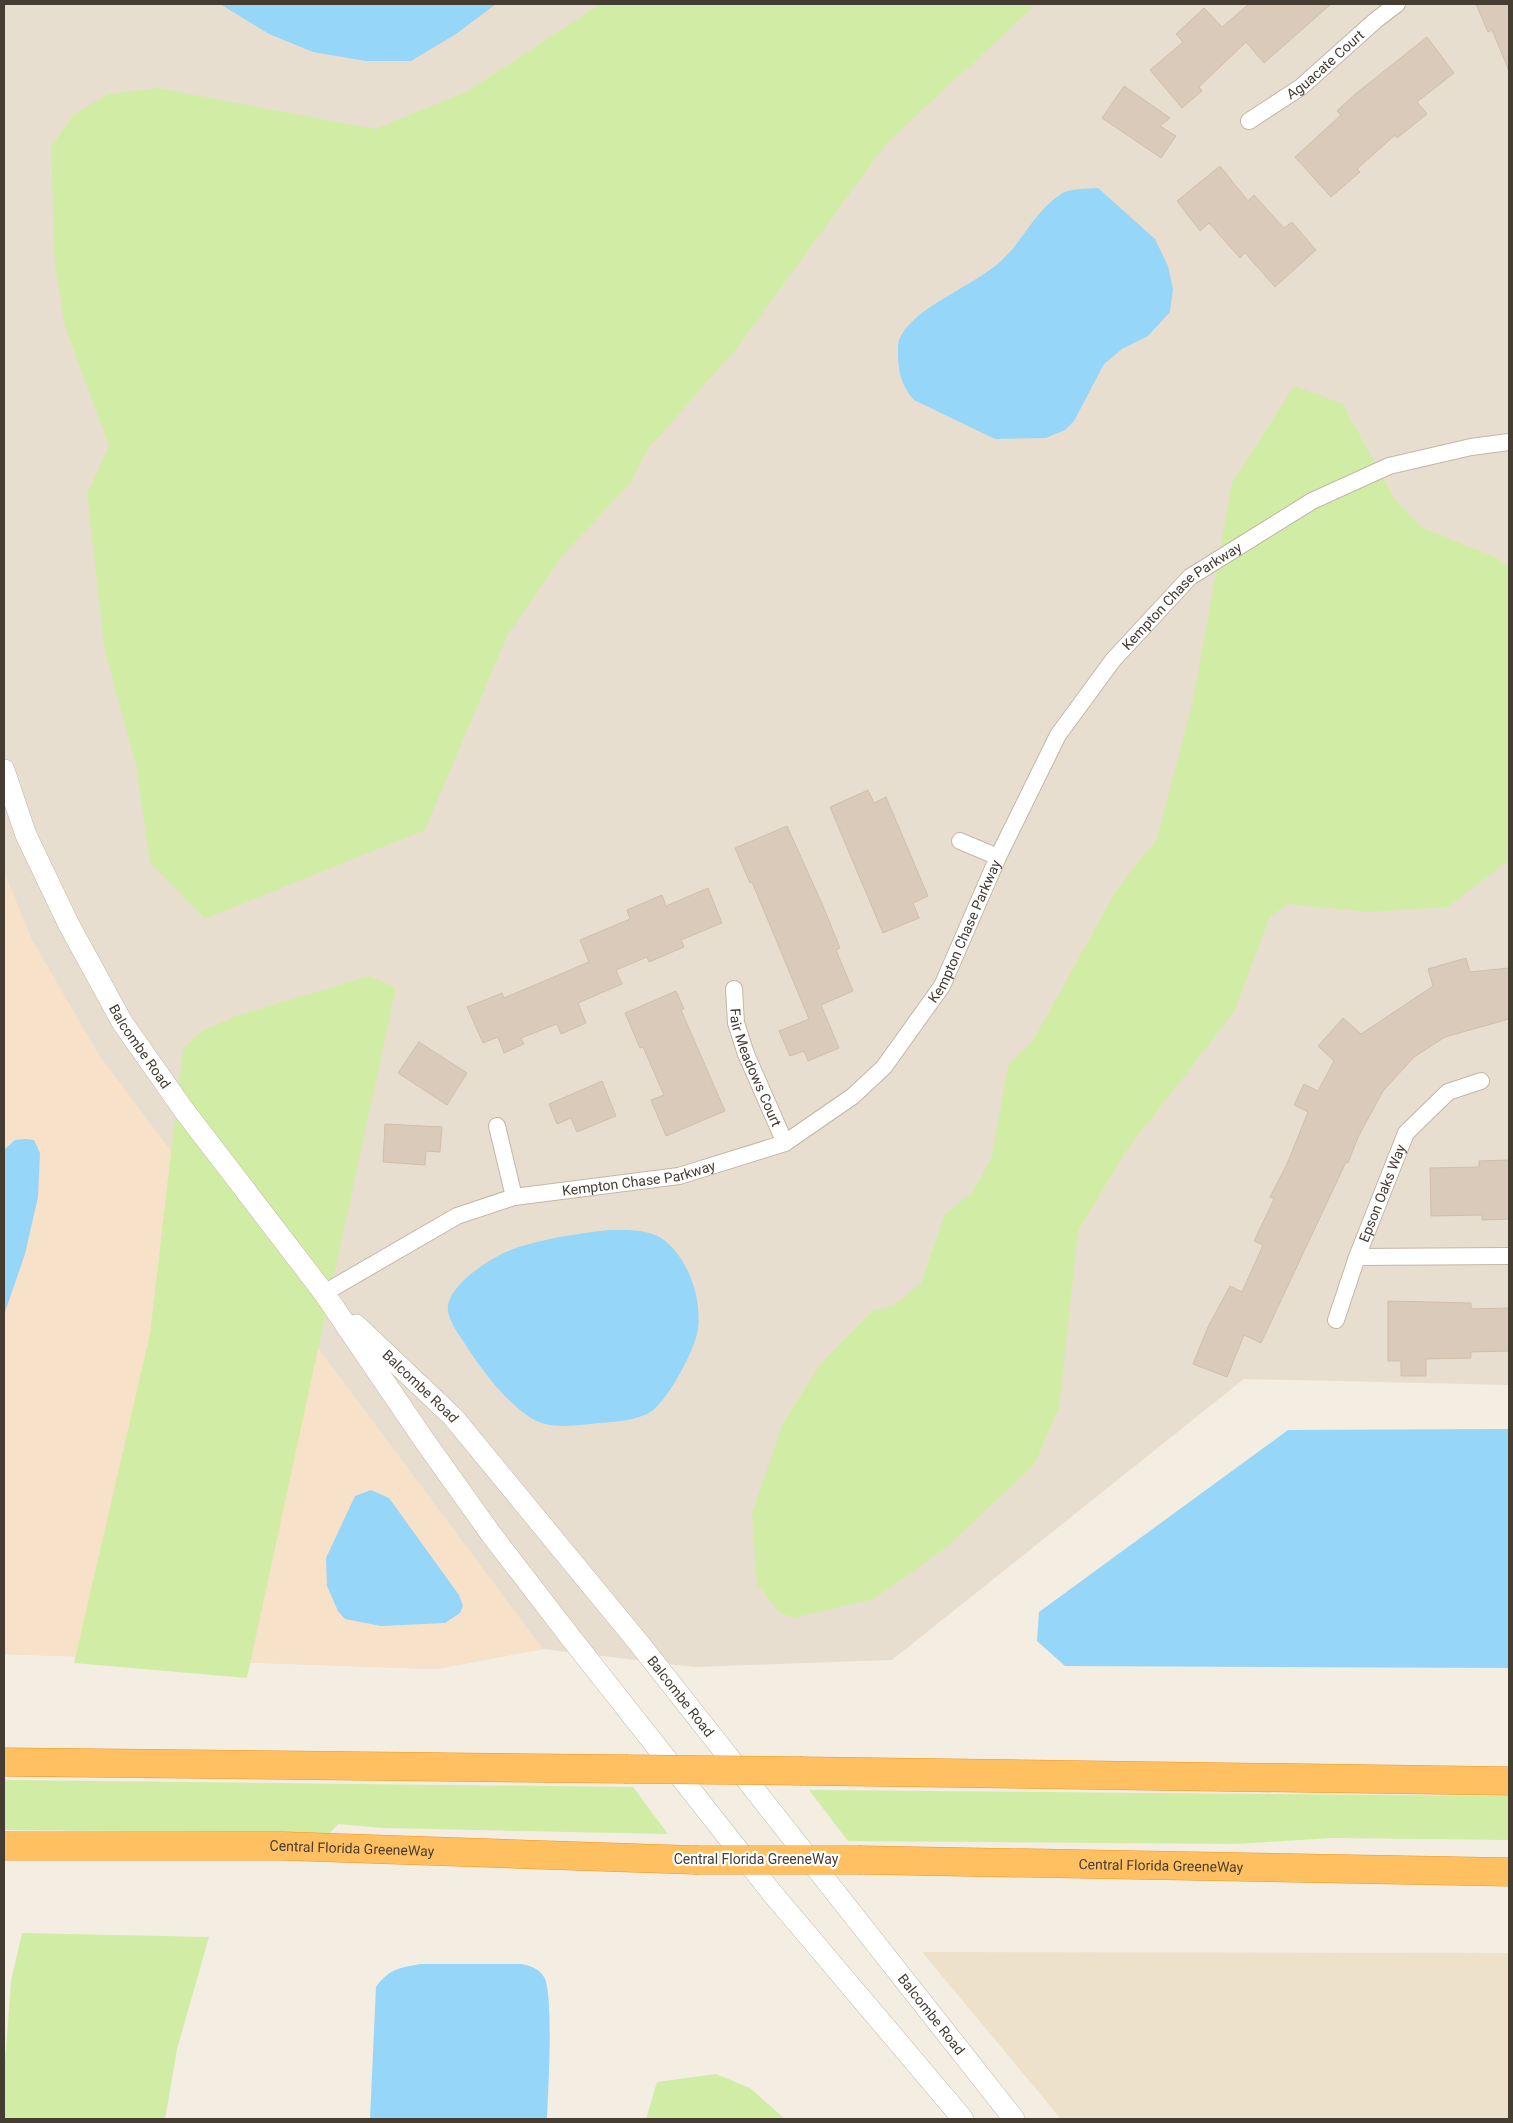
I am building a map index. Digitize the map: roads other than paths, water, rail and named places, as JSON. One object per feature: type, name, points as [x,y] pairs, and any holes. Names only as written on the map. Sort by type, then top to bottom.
[{"type":"highway","points":[[4,1744],[284,1765]]},
{"type":"highway","points":[[4,1762],[1509,1781]]},
{"type":"highway","points":[[1447,1780],[1509,1774]]},
{"type":"highway","name":"Central Florida GreeneWay","points":[[4,1846],[283,1846],[695,1860],[861,1860],[1509,1872]]},
{"type":"street","name":"Aguacate Court","points":[[1249,121],[1301,87],[1376,20],[1397,4]]},
{"type":"street","name":"Kempton Chase Parkway","points":[[324,1293],[457,1216],[514,1197],[679,1176],[784,1143],[853,1096],[884,1066],[942,986],[998,857],[1058,735],[1112,660],[1190,578],[1312,501],[1389,466],[1471,447],[1509,442]]},
{"type":"street","name":"Balcombe Road","points":[[4,770],[26,835],[70,925],[122,1022],[183,1109],[324,1293],[491,1534],[571,1638],[772,1893],[963,2119]]},
{"type":"street","points":[[960,841],[998,857]]},
{"type":"street","name":"Fair Meadows Court","points":[[734,989],[736,1023],[746,1054],[784,1143]]},
{"type":"street","name":"Epson Oaks Way","points":[[1336,1320],[1357,1258],[1406,1133],[1448,1092],[1481,1081]]},
{"type":"street","points":[[497,1126],[514,1197]]},
{"type":"street","name":"Epson Oaks Way","points":[[1357,1258],[1509,1256]]},
{"type":"street","name":"Balcombe Road","points":[[324,1293],[453,1417],[638,1642],[1014,2119]]},
{"type":"water","points":[[220,4],[496,4],[456,34],[411,61],[366,61],[313,52],[269,34]]},
{"type":"water","points":[[1098,188],[1155,239],[1168,266],[1173,289],[1170,312],[1148,336],[1122,349],[1104,364],[1074,421],[1065,430],[1046,438],[995,439],[914,400],[903,383],[899,365],[899,341],[906,328],[931,307],[991,269],[1003,259],[1044,209],[1061,194],[1074,190]]},
{"type":"water","points":[[15,1140],[34,1140],[40,1153],[38,1197],[25,1254],[4,1315],[4,1150]]},
{"type":"water","points":[[610,1230],[636,1231],[655,1235],[671,1246],[679,1255],[691,1279],[698,1304],[699,1317],[696,1338],[687,1361],[666,1396],[659,1405],[645,1415],[622,1421],[559,1426],[545,1424],[531,1418],[509,1401],[482,1369],[452,1324],[448,1311],[449,1302],[453,1293],[469,1276],[489,1261],[506,1252],[571,1235]]},
{"type":"water","points":[[1509,1429],[1509,1668],[1065,1666],[1037,1641],[1039,1612],[1288,1430]]},
{"type":"water","points":[[371,1490],[389,1498],[459,1595],[463,1606],[460,1613],[445,1623],[381,1626],[345,1619],[338,1611],[327,1586],[326,1558],[355,1496]]},
{"type":"water","points":[[420,1964],[521,1964],[540,1971],[547,1987],[550,2022],[547,2119],[370,2119],[376,1987],[385,1976],[395,1970]]}]
